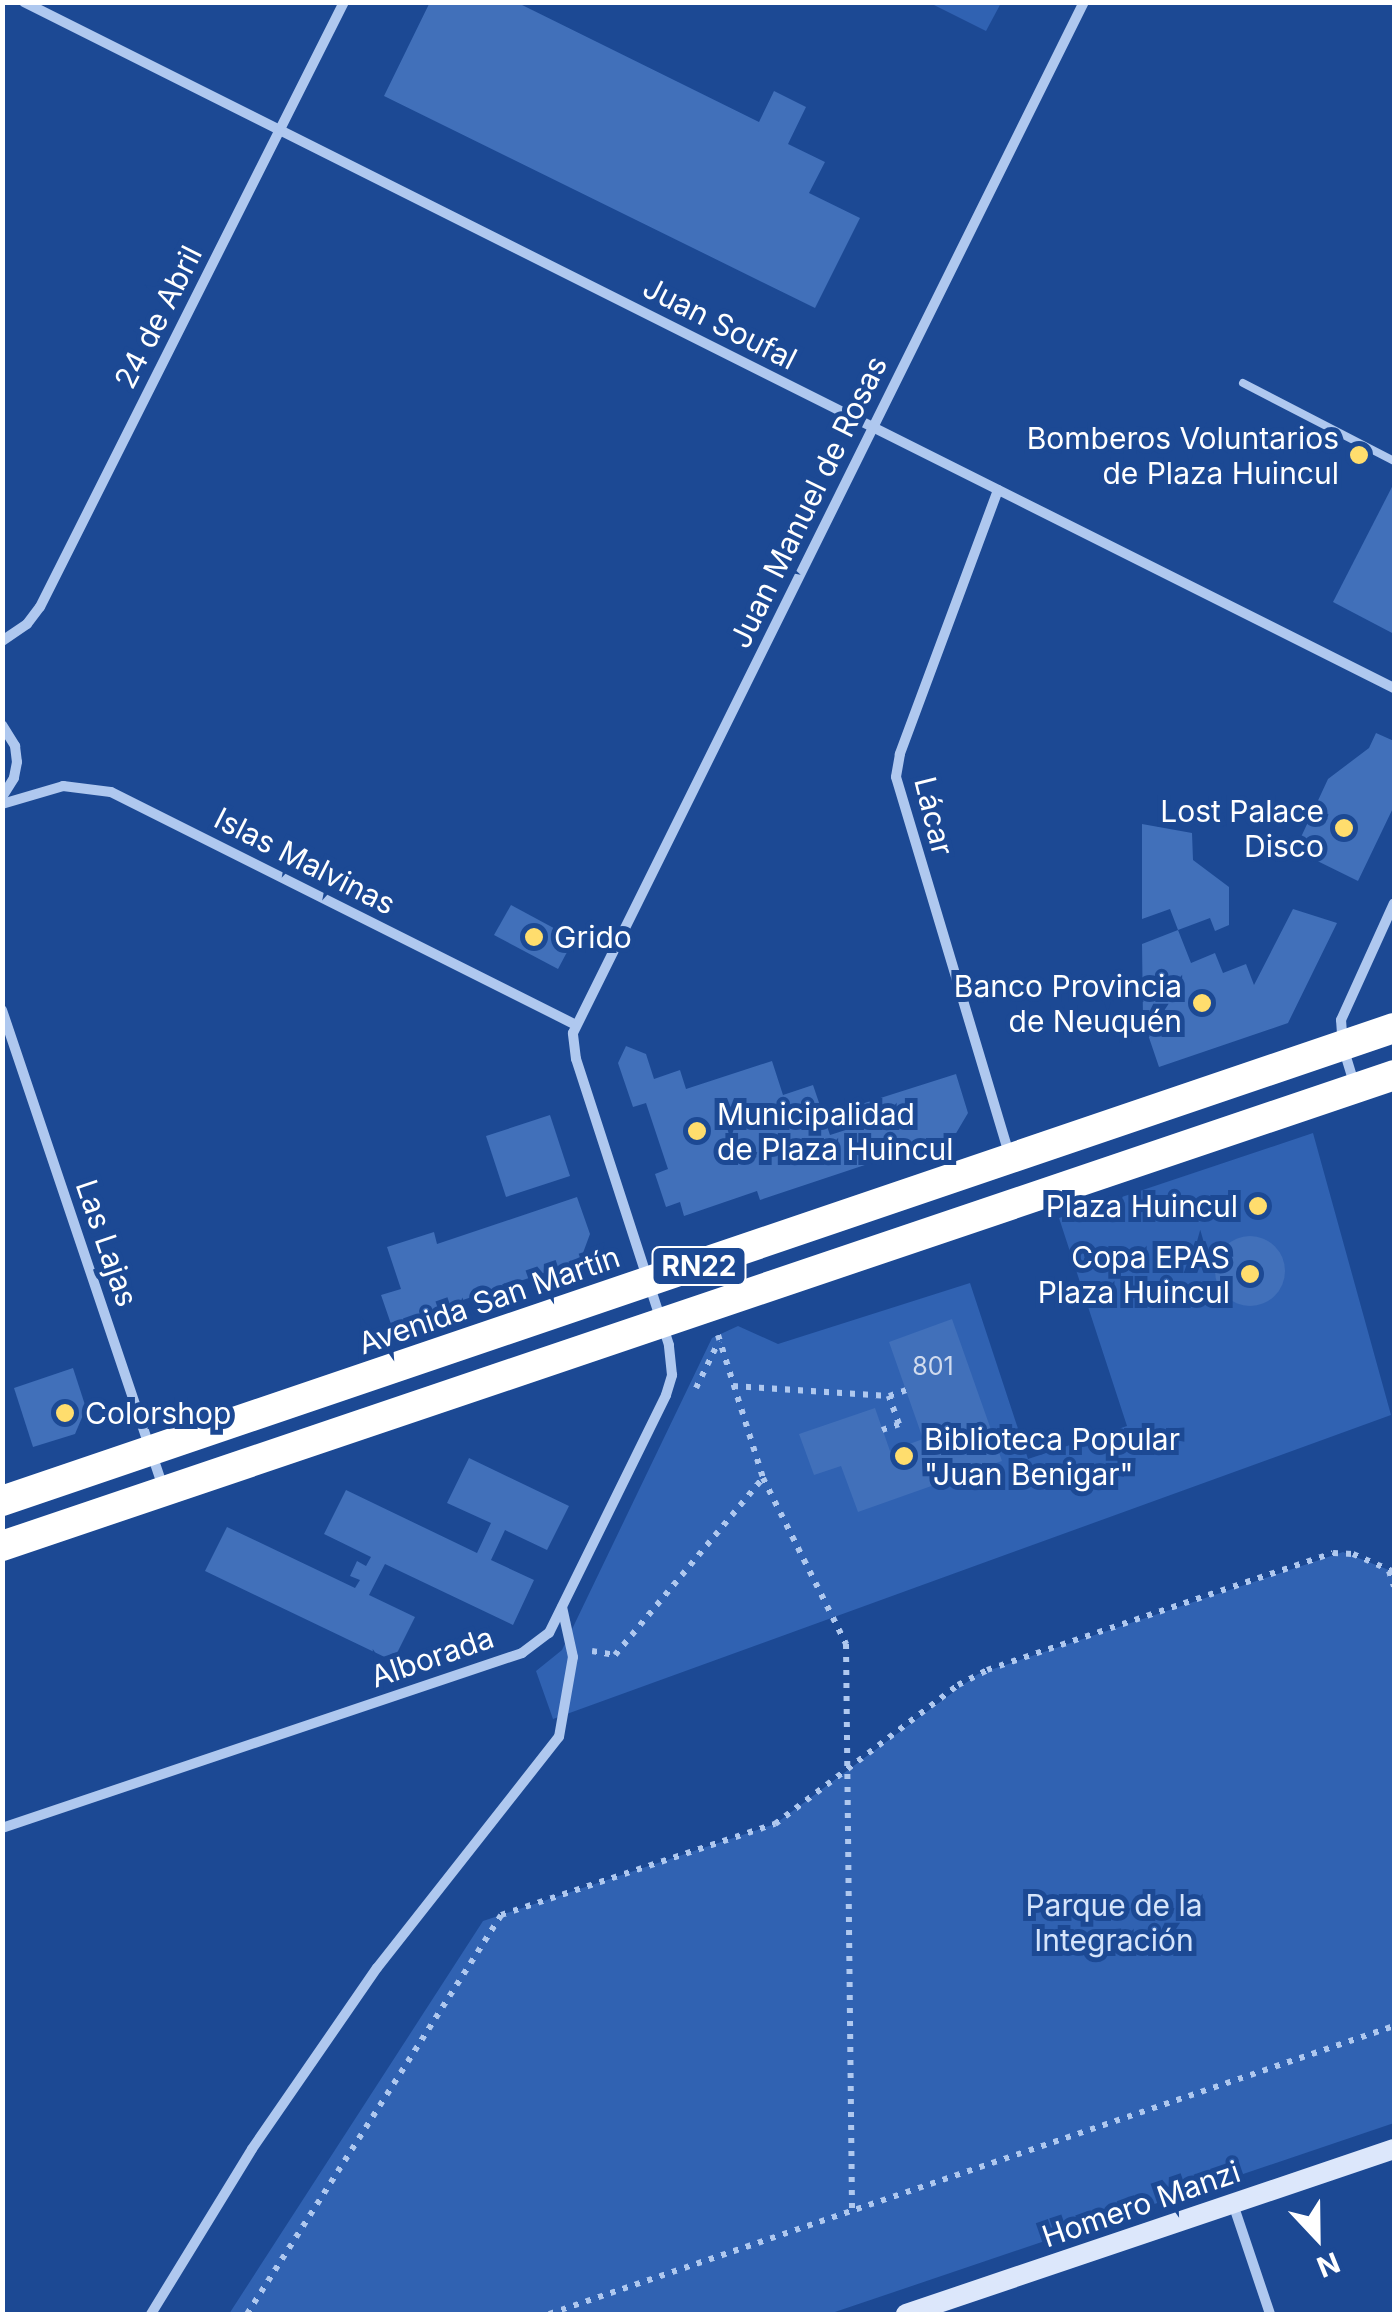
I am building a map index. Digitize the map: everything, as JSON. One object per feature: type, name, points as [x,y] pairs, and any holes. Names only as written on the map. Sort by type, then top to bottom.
[{"type":"highway","name":"Avenida San Martín","points":[[2,1501],[1394,1028]]},
{"type":"highway","name":"RN22","points":[[2,1546],[1394,1076]]},
{"type":"main road","name":"Homero Manzi","points":[[906,2314],[1394,2149]]},
{"type":"street","name":"Juan Soufal","points":[[24,2],[1394,688]]},
{"type":"street","name":"24 de Abril","points":[[2,641],[34,617],[344,2]]},
{"type":"street","name":"Juan Manuel de Rosas","points":[[576,1024],[1084,2]]},
{"type":"street","name":"Lácar","points":[[998,490],[900,754],[896,778],[1011,1160]]},
{"type":"street","points":[[2,725],[14,746],[16,762],[14,778],[2,800]]},
{"type":"street","name":"Islas Malvinas","points":[[2,800],[62,786],[110,792],[576,1024]]},
{"type":"street","points":[[1355,1088],[1343,1048],[1344,1006],[1394,903]]},
{"type":"street","name":"Las Lajas","points":[[2,1010],[164,1491]]},
{"type":"street","name":"Alborada","points":[[2,1828],[522,1653],[544,1640],[666,1395],[672,1354],[576,1059],[576,1024]]},
{"type":"street","points":[[152,2314],[252,2149],[378,1968],[559,1737],[573,1657],[562,1607]]},
{"type":"street","points":[[1233,2204],[1270,2314]]},
{"type":"lane","points":[[1243,383],[1394,461]]},
{"type":"path","points":[[718,1334],[763,1478],[844,1638],[852,2212]]},
{"type":"path","points":[[734,1386],[889,1396],[906,1390]]},
{"type":"path","points":[[882,1430],[899,1424],[889,1396]]},
{"type":"path","points":[[587,1650],[615,1655],[763,1478]]},
{"type":"path","points":[[247,2314],[501,1915],[775,1824],[958,1685],[987,1670],[1333,1554],[1353,1554],[1392,1572],[1394,1586]]},
{"type":"path","points":[[549,2314],[1394,2026]]},
{"type":"green space","points":[[930,3],[1001,3],[986,31]]},
{"type":"green space","points":[[1313,1133],[1391,1415],[553,1719],[536,1671],[562,1650],[712,1338],[738,1326],[778,1344],[970,1283],[1028,1459],[1127,1426],[1059,1218]]},
{"type":"green space","name":"Parque de la Integración","points":[[1343,1552],[1394,1572],[1394,2123],[829,2314],[229,2314],[483,1921],[775,1824],[978,1674]]},
{"type":"building","points":[[430,2],[516,2],[759,122],[774,91],[806,107],[788,144],[825,162],[809,193],[860,218],[815,308],[384,96]]},
{"type":"building","points":[[1394,483],[1394,634],[1333,602]]},
{"type":"building","name":"Lost Palace Disco","points":[[1376,733],[1394,741],[1394,806],[1358,881],[1295,850],[1328,779],[1369,748]]},
{"type":"building","points":[[1142,824],[1192,833],[1193,860],[1229,887],[1229,925],[1215,931],[1210,918],[1178,930],[1170,909],[1142,919]]},
{"type":"building","name":"Grido","points":[[511,905],[574,939],[558,969],[494,935]]},
{"type":"building","name":"Banco Provincia de Neuquén","points":[[1293,909],[1337,923],[1288,1023],[1159,1067],[1143,1020],[1142,944],[1178,930],[1191,963],[1215,953],[1223,973],[1246,964],[1254,985]]},
{"type":"building","points":[[626,1046],[646,1054],[654,1079],[680,1070],[686,1089],[772,1061],[783,1095],[813,1085],[830,1135],[855,1127],[849,1108],[956,1074],[968,1113],[955,1135],[760,1200],[757,1191],[684,1216],[680,1202],[666,1207],[655,1174],[668,1169],[646,1103],[633,1107],[618,1063]]},
{"type":"building","points":[[550,1115],[570,1176],[506,1197],[486,1136]]},
{"type":"building","points":[[577,1197],[590,1234],[580,1261],[391,1324],[381,1295],[401,1289],[387,1247],[434,1232],[437,1244]]},
{"type":"building","name":"Copa EPAS Plaza Huincul","points":[[1250,1236],[1274,1247],[1285,1271],[1274,1295],[1250,1306],[1226,1295],[1215,1271],[1226,1247]]},
{"type":"building","name":"Biblioteca Popular \"Juan Benigar\"","points":[[952,1319],[1002,1461],[858,1512],[841,1466],[814,1475],[799,1434],[875,1408],[890,1451],[923,1439],[889,1342]]},
{"type":"building","points":[[73,1368],[86,1408],[75,1434],[33,1447],[14,1388]]},
{"type":"building","points":[[469,1458],[569,1506],[547,1550],[505,1530],[491,1560],[534,1580],[513,1625],[385,1564],[369,1595],[415,1617],[393,1661],[205,1571],[227,1527],[355,1588],[360,1580],[350,1576],[357,1561],[366,1566],[371,1557],[324,1534],[346,1490],[477,1553],[491,1523],[447,1503]]},
{"type":"place","name":"Bomberos Voluntarios de Plaza Huincul","points":[[1359,455]]},
{"type":"place","name":"Lost Palace Disco","points":[[1344,828]]},
{"type":"place","name":"Grido","points":[[534,937]]},
{"type":"place","name":"Banco Provincia de Neuquén","points":[[1202,1003]]},
{"type":"place","name":"Municipalidad de Plaza Huincul","points":[[697,1131]]},
{"type":"place","name":"Plaza Huincul","points":[[1258,1206]]},
{"type":"place","name":"Copa EPAS Plaza Huincul","points":[[1250,1274]]},
{"type":"place","name":"Colorshop","points":[[65,1413]]},
{"type":"place","name":"Biblioteca Popular \"Juan Benigar\"","points":[[904,1456]]}]
